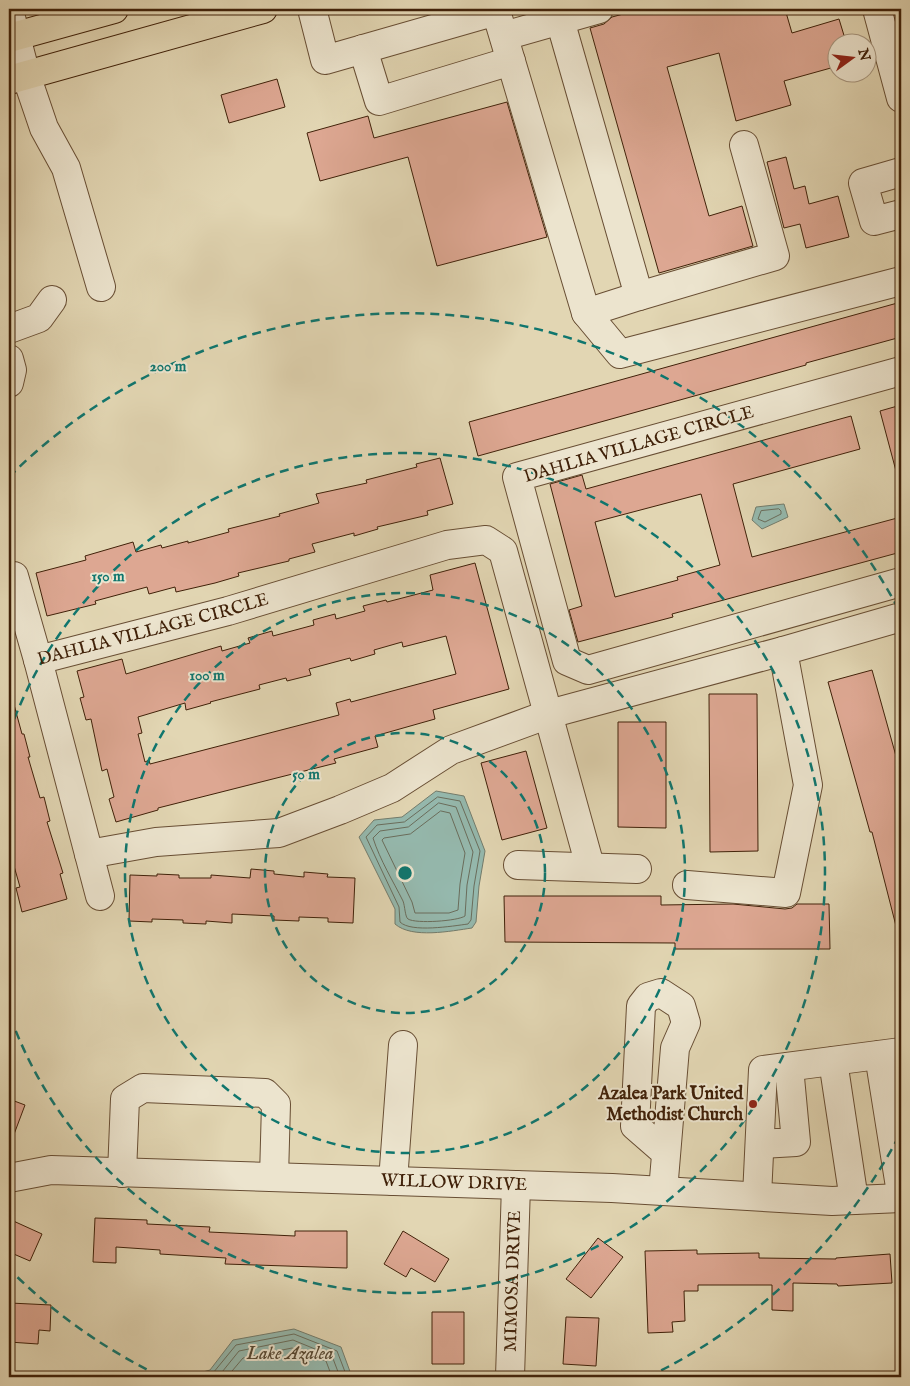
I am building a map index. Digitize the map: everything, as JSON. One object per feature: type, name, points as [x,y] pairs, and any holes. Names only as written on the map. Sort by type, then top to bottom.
[{"type":"main road","points":[[12,37],[114,9]]},
{"type":"main road","points":[[18,77],[263,9]]},
{"type":"street","points":[[312,9],[326,60],[496,11],[586,313],[620,354],[901,281]]},
{"type":"street","points":[[9,10],[18,77],[66,168],[101,287]]},
{"type":"street","points":[[363,49],[379,101],[507,49],[558,14],[592,10]]},
{"type":"street","points":[[558,14],[639,296]]},
{"type":"street","points":[[886,18],[900,89]]},
{"type":"street","points":[[586,313],[775,256],[744,145]]},
{"type":"street","points":[[901,172],[863,184],[874,221],[901,214]]},
{"type":"street","points":[[9,329],[39,318],[52,300]]},
{"type":"street","points":[[9,359],[12,370],[9,383]]},
{"type":"street","name":"DAHLIA VILLAGE CIRCLE","points":[[901,370],[517,477],[567,661],[588,670],[901,582]]},
{"type":"street","name":"DAHLIA VILLAGE CIRCLE","points":[[100,896],[38,660],[228,611],[447,545],[486,540],[503,551],[590,866]]},
{"type":"street","points":[[14,576],[38,660]]},
{"type":"street","points":[[89,854],[156,842],[279,832],[340,810],[392,788],[451,750],[549,714],[901,617]]},
{"type":"street","points":[[687,885],[786,893],[808,785],[783,651]]},
{"type":"street","points":[[518,864],[637,869]]},
{"type":"street","points":[[663,1190],[675,1048],[686,1023],[681,1006],[661,993],[648,997],[641,1006],[635,1126],[666,1153]]},
{"type":"street","points":[[393,1181],[403,1044]]},
{"type":"street","points":[[757,1196],[763,1070],[890,1054],[901,1193]]},
{"type":"street","points":[[833,1061],[854,1200]]},
{"type":"street","points":[[760,1144],[796,1142],[789,1067]]},
{"type":"street","points":[[122,1173],[124,1099],[143,1088],[265,1093],[276,1104],[274,1177]]},
{"type":"street","name":"WILLOW DRIVE","points":[[9,1178],[51,1170],[663,1190],[832,1200],[901,1198]]},
{"type":"street","name":"MIMOSA DRIVE","points":[[510,1377],[516,1185]]},
{"type":"water","points":[[784,504],[788,517],[762,529],[752,520],[756,507]]},
{"type":"water","points":[[436,791],[464,796],[485,851],[479,886],[476,922],[472,928],[421,933],[402,929],[395,924],[395,909],[359,837],[374,820],[402,817]]},
{"type":"water","name":"Lake Azalea","points":[[294,1329],[341,1347],[352,1377],[185,1377],[210,1370],[233,1340]]},
{"type":"building","points":[[642,9],[785,9],[792,33],[839,19],[843,32],[828,32],[828,69],[784,81],[791,105],[736,121],[719,53],[667,67],[709,216],[742,206],[753,246],[659,273],[590,28],[604,24],[612,17]]},
{"type":"building","points":[[277,79],[285,107],[229,123],[221,95]]},
{"type":"building","points":[[507,102],[547,237],[437,266],[408,157],[320,181],[307,133],[368,116],[374,138]]},
{"type":"building","points":[[786,157],[794,189],[805,186],[809,204],[838,196],[849,237],[806,248],[800,224],[784,228],[767,162]]},
{"type":"building","points":[[901,302],[901,337],[478,456],[469,422]]},
{"type":"building","points":[[901,405],[901,470],[896,471],[880,411]]},
{"type":"building","points":[[851,416],[860,449],[733,484],[752,557],[901,517],[901,552],[672,614],[673,617],[578,642],[569,610],[582,606],[550,484],[582,475],[586,489]],"holes":[[[701,494],[720,565],[677,577],[678,580],[615,597],[595,522]]]},
{"type":"building","points":[[440,458],[453,504],[427,511],[428,515],[377,527],[378,529],[354,536],[354,533],[312,544],[315,552],[289,559],[289,561],[238,573],[239,576],[215,583],[176,592],[175,587],[149,594],[147,587],[95,601],[96,604],[47,616],[36,573],[86,560],[85,556],[133,542],[136,552],[161,545],[162,548],[188,541],[188,543],[229,532],[228,529],[280,516],[279,514],[319,503],[316,494],[367,483],[366,480],[417,467],[416,464]]},
{"type":"building","points":[[475,563],[509,689],[433,710],[435,719],[375,736],[378,747],[334,759],[336,763],[158,808],[158,810],[116,822],[109,799],[114,797],[107,769],[102,771],[91,719],[86,720],[80,698],[84,697],[77,671],[122,659],[126,674],[221,646],[222,651],[250,643],[248,638],[272,631],[273,636],[314,625],[313,620],[335,614],[336,619],[365,611],[363,606],[433,590],[430,575]],"holes":[[[446,636],[456,674],[351,702],[350,699],[336,703],[339,715],[150,764],[149,760],[145,762],[138,734],[142,733],[138,717],[185,703],[186,710],[260,689],[259,685],[286,678],[287,681],[311,675],[309,669],[350,658],[351,661],[375,654],[374,650],[402,642],[403,647]]]},
{"type":"building","points":[[872,670],[901,774],[901,926],[896,926],[872,832],[870,832],[828,682]]},
{"type":"building","points":[[709,694],[757,694],[758,851],[710,852]]},
{"type":"building","points":[[13,701],[22,734],[24,734],[30,757],[28,757],[40,798],[44,797],[50,821],[47,822],[63,873],[60,874],[67,899],[22,912],[16,888],[20,887],[12,859],[9,860],[9,702]]},
{"type":"building","points":[[618,722],[666,722],[666,828],[618,827]]},
{"type":"building","points":[[526,751],[547,828],[502,840],[481,763]]},
{"type":"building","points":[[251,869],[274,871],[274,874],[304,877],[304,872],[328,874],[327,877],[355,878],[353,923],[328,922],[328,918],[299,917],[299,921],[274,920],[274,916],[232,914],[232,923],[206,921],[206,924],[183,923],[183,920],[152,919],[152,922],[129,921],[130,875],[157,876],[157,874],[179,875],[179,878],[211,878],[211,875],[250,878]]},
{"type":"building","points":[[504,896],[661,896],[661,905],[733,904],[785,909],[792,908],[797,904],[829,904],[830,949],[675,949],[675,943],[505,942]]},
{"type":"building","points":[[9,1099],[25,1105],[10,1145],[9,1144]]},
{"type":"building","points":[[95,1218],[147,1220],[147,1224],[210,1227],[209,1232],[295,1236],[295,1231],[347,1231],[347,1268],[225,1264],[226,1258],[160,1254],[160,1250],[116,1247],[116,1263],[93,1262]]},
{"type":"building","points":[[9,1219],[42,1234],[30,1261],[9,1252]]},
{"type":"building","points":[[403,1231],[449,1259],[435,1282],[411,1268],[406,1277],[384,1264]]},
{"type":"building","points":[[598,1238],[623,1257],[591,1298],[566,1279]]},
{"type":"building","points":[[697,1250],[697,1254],[759,1253],[759,1258],[836,1259],[890,1254],[892,1283],[838,1286],[837,1284],[793,1283],[793,1311],[772,1310],[772,1285],[698,1285],[698,1291],[684,1291],[685,1321],[672,1322],[673,1332],[648,1333],[645,1251]]},
{"type":"building","points":[[10,1303],[51,1305],[50,1331],[39,1330],[38,1344],[9,1342]]},
{"type":"building","points":[[432,1312],[464,1312],[464,1364],[432,1364]]},
{"type":"building","points":[[566,1317],[599,1318],[596,1366],[563,1364]]},
{"type":"place","name":"Azalea Park United Methodist Church","points":[[753,1104]]}]
